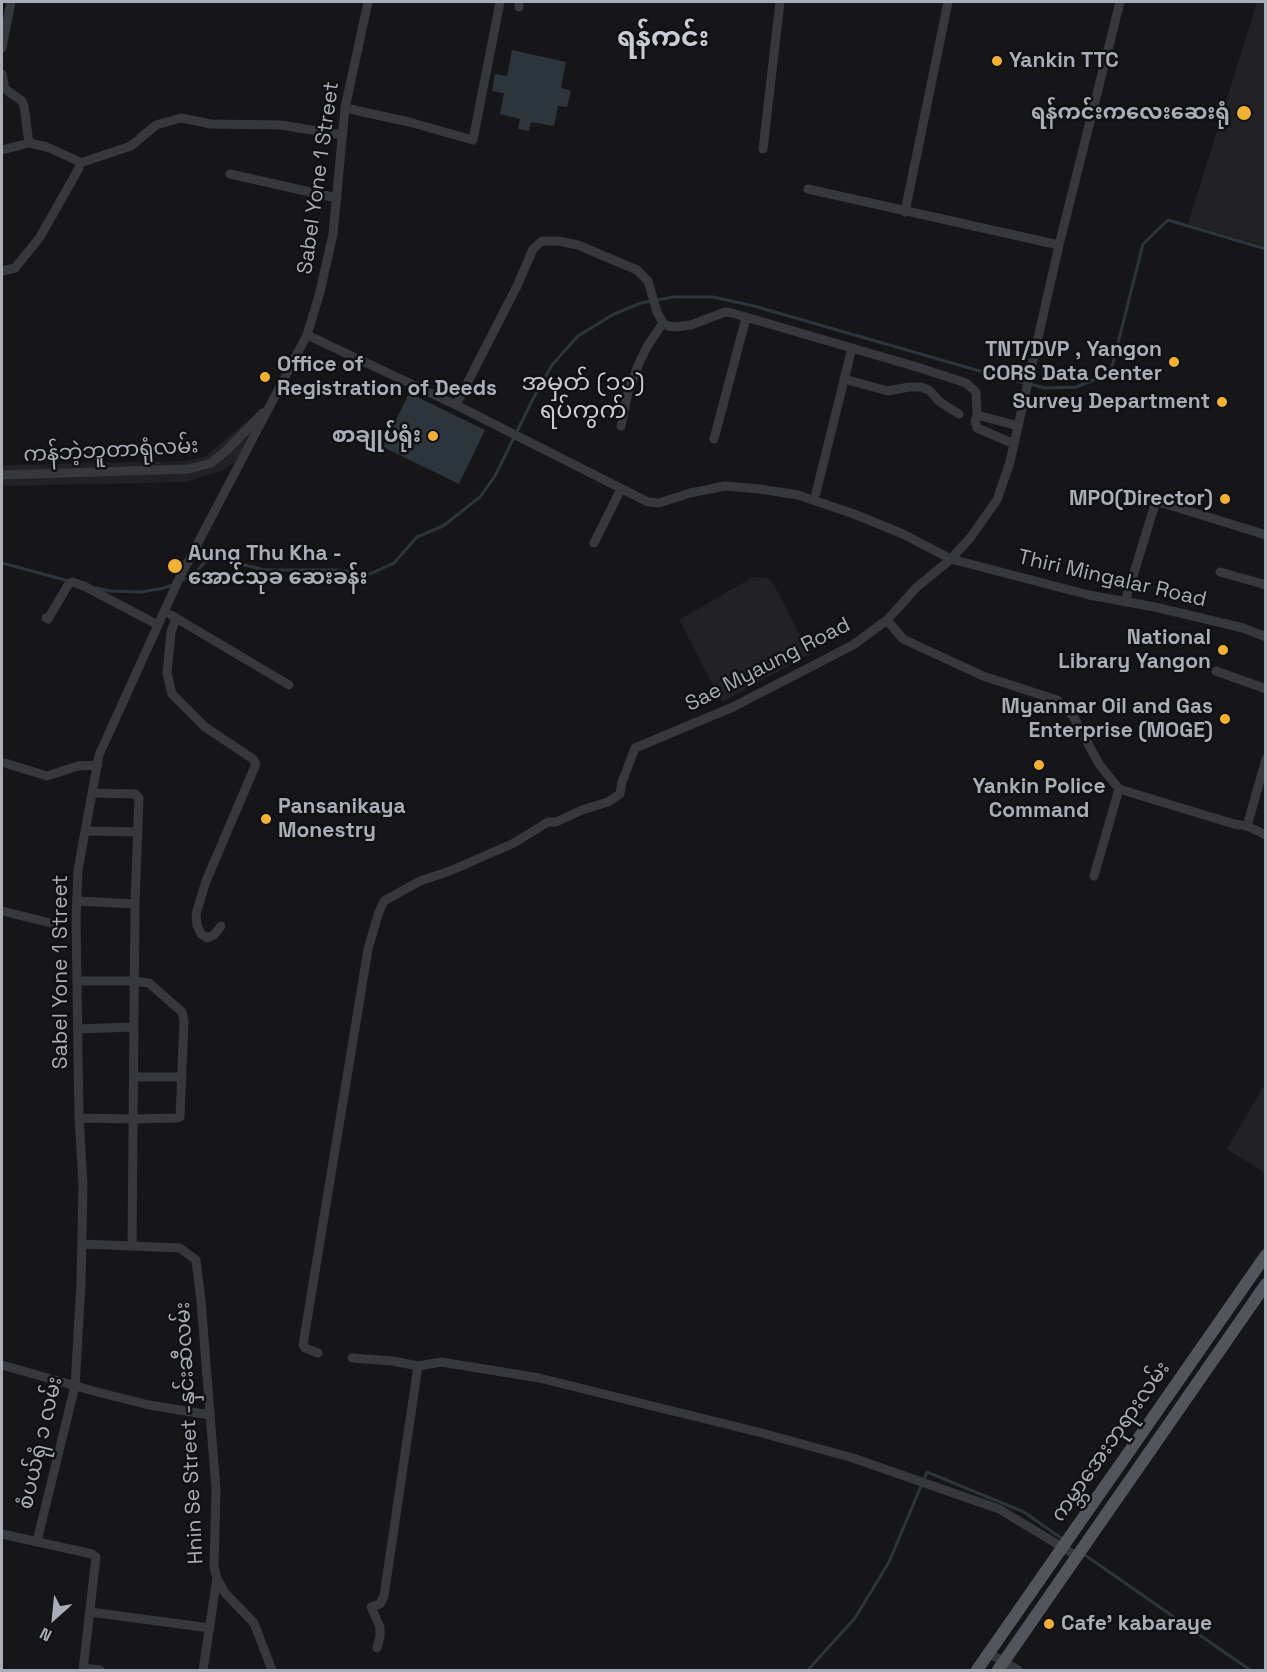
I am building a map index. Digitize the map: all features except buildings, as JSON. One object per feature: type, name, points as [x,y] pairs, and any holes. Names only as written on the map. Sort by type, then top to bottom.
[{"type":"main road","name":"ကမ္ဘာအေးဘုရားလမ်း","points":[[977,1671],[1062,1545],[1266,1255]]},
{"type":"main road","name":"ကမ္ဘာအေးဘုရားလမ်း","points":[[1001,1666],[1266,1284]]},
{"type":"main road","points":[[1089,1507],[1104,1518]]},
{"type":"street","points":[[2,48],[11,2]]},
{"type":"street","name":"Sabel Yone 1 Street","points":[[82,1244],[83,1184],[77,981],[78,870],[99,756],[164,611],[307,335],[323,283],[333,234],[345,108],[368,2]]},
{"type":"street","points":[[345,108],[409,122],[473,140],[500,2]]},
{"type":"street","points":[[763,149],[780,2]]},
{"type":"street","points":[[905,212],[948,2]]},
{"type":"street","name":"Sae Myaung Road","points":[[318,1353],[303,1345],[368,949],[384,901],[420,881],[450,871],[514,843],[548,822],[556,822],[582,810],[608,802],[620,794],[622,782],[635,748],[733,706],[853,645],[887,620],[917,587],[951,559],[970,538],[997,500],[1014,444],[1059,245],[1120,2]]},
{"type":"street","points":[[2,74],[5,89],[22,101],[24,106],[29,143]]},
{"type":"street","points":[[2,150],[29,143],[47,147],[80,162],[131,146],[156,125],[182,118],[211,124],[281,125],[342,135]]},
{"type":"street","points":[[2,271],[15,268],[40,237],[79,168],[80,162]]},
{"type":"street","points":[[230,174],[337,198]]},
{"type":"street","points":[[808,189],[1059,245]]},
{"type":"street","points":[[456,405],[517,286],[533,249],[542,241],[558,241],[578,245],[636,270],[648,281],[657,312],[663,323],[675,327],[725,312],[966,383],[976,392],[977,416],[975,421],[977,428],[1014,444]]},
{"type":"street","points":[[714,439],[746,318]]},
{"type":"street","points":[[621,426],[628,393],[639,363],[663,323]]},
{"type":"street","name":"Thiri Mingalar Road","points":[[307,335],[456,405],[648,502],[659,502],[725,486],[798,495],[893,530],[951,559],[1089,595],[1243,628],[1266,637]]},
{"type":"street","points":[[816,492],[852,348]]},
{"type":"street","points":[[844,380],[888,391],[921,387],[929,390],[940,402],[959,414]]},
{"type":"street","name":"ကန်ဘဲ့ဘူတာရုံလမ်း","points":[[2,475],[189,469],[211,463],[227,450],[270,405]]},
{"type":"street","points":[[977,416],[1018,426]]},
{"type":"street","points":[[594,543],[621,489]]},
{"type":"street","points":[[1125,602],[1156,501],[1266,535]]},
{"type":"street","points":[[1220,572],[1266,585]]},
{"type":"street","points":[[46,618],[48,619],[72,582],[158,625]]},
{"type":"street","points":[[164,611],[289,685]]},
{"type":"street","points":[[176,618],[171,632],[167,673],[172,694],[205,727],[253,759],[256,764],[206,881],[196,914],[196,925],[201,934],[207,938],[214,935],[221,926]]},
{"type":"street","points":[[887,620],[903,639],[983,676],[1057,700],[1073,717],[1099,764],[1119,789],[1247,826],[1266,836]]},
{"type":"street","points":[[1216,670],[1266,689]]},
{"type":"street","points":[[1247,826],[1266,759]]},
{"type":"street","points":[[5,763],[47,776],[72,768],[98,765]]},
{"type":"street","points":[[1094,876],[1119,789]]},
{"type":"street","points":[[93,793],[137,795],[132,1246]]},
{"type":"street","points":[[86,831],[138,832]]},
{"type":"street","points":[[77,901],[135,904]]},
{"type":"street","points":[[2,911],[55,924]]},
{"type":"street","points":[[77,981],[146,982],[153,985],[182,1012],[184,1020],[180,1117],[80,1118]]},
{"type":"street","points":[[78,1029],[134,1027]]},
{"type":"street","points":[[134,1077],[182,1077]]},
{"type":"street","name":"Hnin Se Street -နှင်းဆီလမ်း","points":[[82,1244],[180,1248],[196,1260],[216,1489],[214,1558],[217,1578],[225,1593],[254,1623],[272,1671]]},
{"type":"street","name":"စံပယ်ရုံ ၁ လမ်း","points":[[37,1542],[75,1386],[82,1244]]},
{"type":"street","points":[[352,1358],[393,1361],[418,1366],[441,1362],[539,1378],[774,1436],[853,1458],[999,1509],[1062,1545],[1080,1552]]},
{"type":"street","points":[[2,1365],[149,1405],[210,1415]]},
{"type":"street","points":[[377,1647],[380,1627],[371,1607],[380,1604],[384,1596],[418,1366]]},
{"type":"street","points":[[2,1535],[92,1554],[96,1557],[84,1669],[100,1671]]},
{"type":"street","points":[[203,1671],[217,1578]]},
{"type":"street","points":[[90,1612],[210,1628]]},
{"type":"street","points":[[989,1653],[1001,1666],[1018,1671]]},
{"type":"shaded area","name":"ရန်ကင်းကလေးဆေးရုံ","points":[[1257,2],[1266,2],[1265,246],[1188,224]]},
{"type":"shaded area","points":[[512,50],[566,62],[561,88],[571,91],[567,107],[558,106],[554,126],[531,122],[529,131],[518,129],[520,119],[500,114],[504,93],[492,91],[495,74],[507,76]]},
{"type":"shaded area","points":[[409,393],[485,430],[459,484],[383,447]]},
{"type":"shaded area","points":[[265,406],[235,462],[221,471],[186,482],[2,486],[2,465],[187,461],[206,456]]},
{"type":"shaded area","points":[[753,577],[767,578],[774,585],[810,654],[722,702],[679,620]]},
{"type":"shaded area","points":[[1265,1084],[1265,1173],[1227,1149]]},
{"type":"waterway","points":[[181,581],[194,575],[213,552],[232,562],[265,570],[337,570],[370,574],[394,563],[417,537],[443,526],[480,497],[495,476],[552,365],[578,336],[614,314],[641,303],[673,297],[713,297],[754,306],[1045,388],[1076,387],[1101,377],[1112,367],[1143,244],[1168,220],[1266,249]]},
{"type":"waterway","points":[[2,563],[69,581]]},
{"type":"waterway","points":[[96,588],[142,592],[175,584]]},
{"type":"waterway","points":[[808,1670],[855,1618],[889,1562],[927,1472],[1024,1512],[1064,1540]]},
{"type":"waterway","points":[[1082,1553],[1250,1670]]},
{"type":"place","name":"Yankin TTC","points":[[997,61]]},
{"type":"place","name":"ရန်ကင်းကလေးဆေးရုံ","points":[[1244,113]]},
{"type":"place","name":"TNT/DVP , Yangon CORS Data Center","points":[[1174,362]]},
{"type":"place","name":"Office of Registration of Deeds","points":[[265,377]]},
{"type":"place","name":"Survey Department","points":[[1222,402]]},
{"type":"place","name":"စာချုပ်ရုံး","points":[[433,436]]},
{"type":"place","name":"MPO(Director)","points":[[1225,499]]},
{"type":"place","name":"Aung Thu Kha - အောင်သုခ ဆေးခန်း","points":[[175,566]]},
{"type":"place","name":"National Library Yangon","points":[[1223,650]]},
{"type":"place","name":"Myanmar Oil and Gas Enterprise (MOGE)","points":[[1225,719]]},
{"type":"place","name":"Yankin Police Command","points":[[1039,765]]},
{"type":"place","name":"Pansanikaya Monestry","points":[[266,819]]},
{"type":"place","name":"Cafe' kabaraye","points":[[1049,1624]]},
{"type":"district","name":"ရန်ကင်း","points":[[663,39]]},
{"type":"district","name":"အမှတ် (၁၁) ရပ်ကွက်","points":[[583,397]]}]
